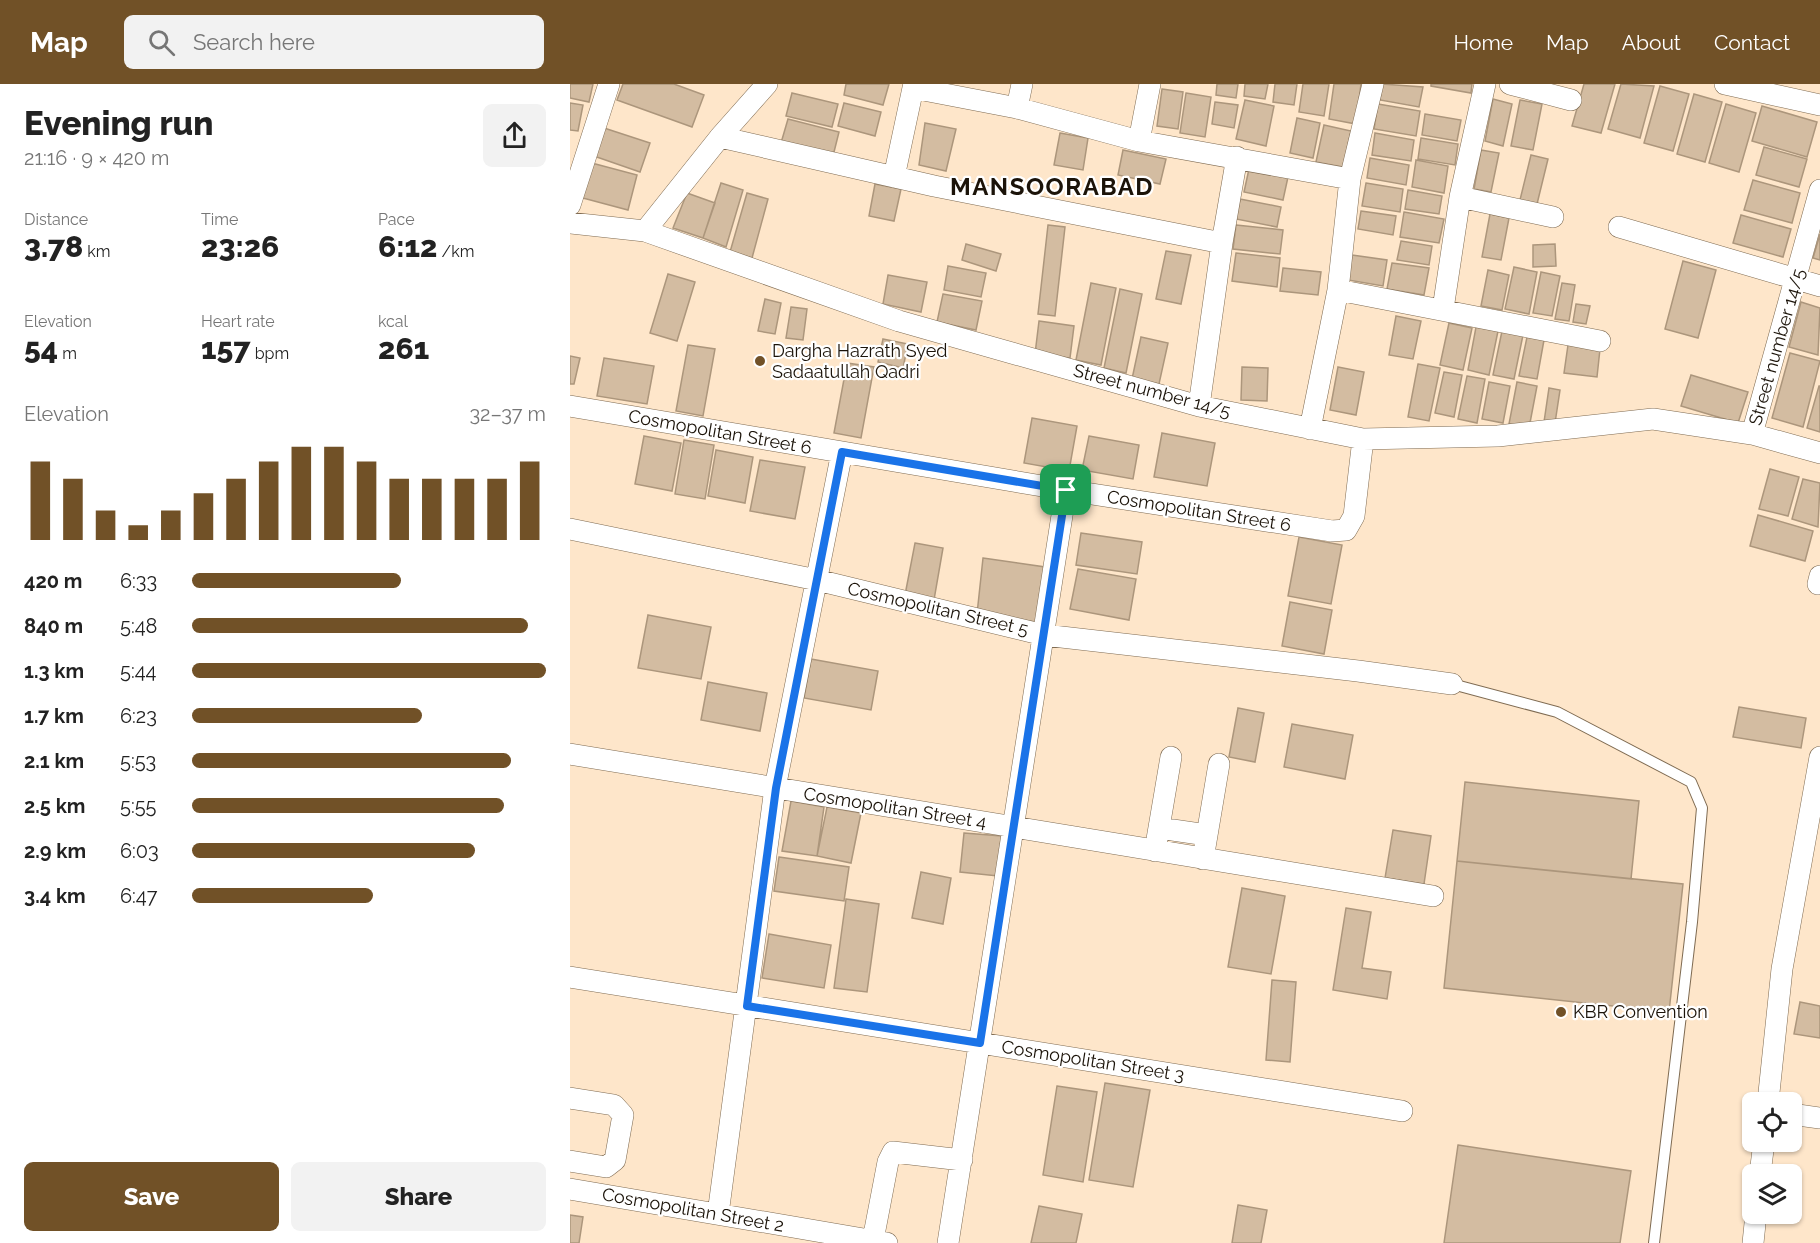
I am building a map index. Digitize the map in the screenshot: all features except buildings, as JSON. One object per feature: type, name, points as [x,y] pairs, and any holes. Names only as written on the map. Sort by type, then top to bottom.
[{"type":"street","points":[[570,205],[609,84]]},
{"type":"street","points":[[645,231],[720,137],[767,84]]},
{"type":"street","points":[[1017,108],[1022,84]]},
{"type":"street","points":[[1139,141],[1150,84]]},
{"type":"street","points":[[1310,429],[1338,290],[1350,179],[1373,84]]},
{"type":"street","points":[[1443,309],[1460,196],[1485,84]]},
{"type":"street","points":[[1510,84],[1571,100]]},
{"type":"street","points":[[1725,84],[1820,105]]},
{"type":"street","points":[[894,177],[914,86],[1017,108],[1139,141],[1350,179]]},
{"type":"street","points":[[720,137],[894,177],[1222,243]]},
{"type":"street","points":[[1199,406],[1222,243],[1237,157]]},
{"type":"street","name":"Street number 14/5","points":[[1752,434],[1820,190]]},
{"type":"street","points":[[1460,196],[1553,217]]},
{"type":"street","name":"Street number 14/5","points":[[570,223],[645,231],[899,321],[1199,406],[1363,439],[1498,435],[1653,418],[1752,434],[1820,453]]},
{"type":"street","points":[[1619,227],[1820,286]]},
{"type":"street","points":[[1338,290],[1600,340]]},
{"type":"street","name":"Cosmopolitan Street 6","points":[[570,406],[1066,490],[1312,528],[1346,530],[1354,516],[1363,439]]},
{"type":"street","points":[[718,1214],[776,788],[842,452]]},
{"type":"street","points":[[948,1243],[1066,490]]},
{"type":"street","name":"Cosmopolitan Street 5","points":[[570,529],[816,580],[1044,635],[1452,684]]},
{"type":"street","name":"Cosmopolitan Street 4","points":[[570,754],[1433,897]]},
{"type":"street","points":[[1155,851],[1171,757]]},
{"type":"street","points":[[1769,1092],[1782,969],[1820,758]]},
{"type":"street","points":[[1203,859],[1219,764]]},
{"type":"street","points":[[1159,828],[1207,836]]},
{"type":"street","name":"Cosmopolitan Street 3","points":[[570,977],[1402,1111]]},
{"type":"street","points":[[570,1098],[615,1105],[623,1115],[615,1160],[606,1167],[570,1161]]},
{"type":"street","points":[[1802,1116],[1820,1118]]},
{"type":"street","points":[[880,1242],[888,1162],[893,1152],[898,1150],[962,1160]]},
{"type":"street","name":"Cosmopolitan Street 2","points":[[570,1189],[880,1242]]},
{"type":"street","points":[[1753,1243],[1755,1224]]},
{"type":"lane","points":[[1452,684],[1557,712],[1691,782],[1702,808],[1692,922],[1654,1243]]},
{"type":"place","name":"Dargha Hazrath Syed Sadaatullah Qadri","points":[[760,361]]},
{"type":"place","name":"KBR Convention","points":[[1561,1012]]},
{"type":"district","name":"MANSOORABAD","points":[[1052,187]]},
{"type":"route","points":[[842,452],[1066,490],[980,1043],[747,1006],[776,788],[842,452]]}]
